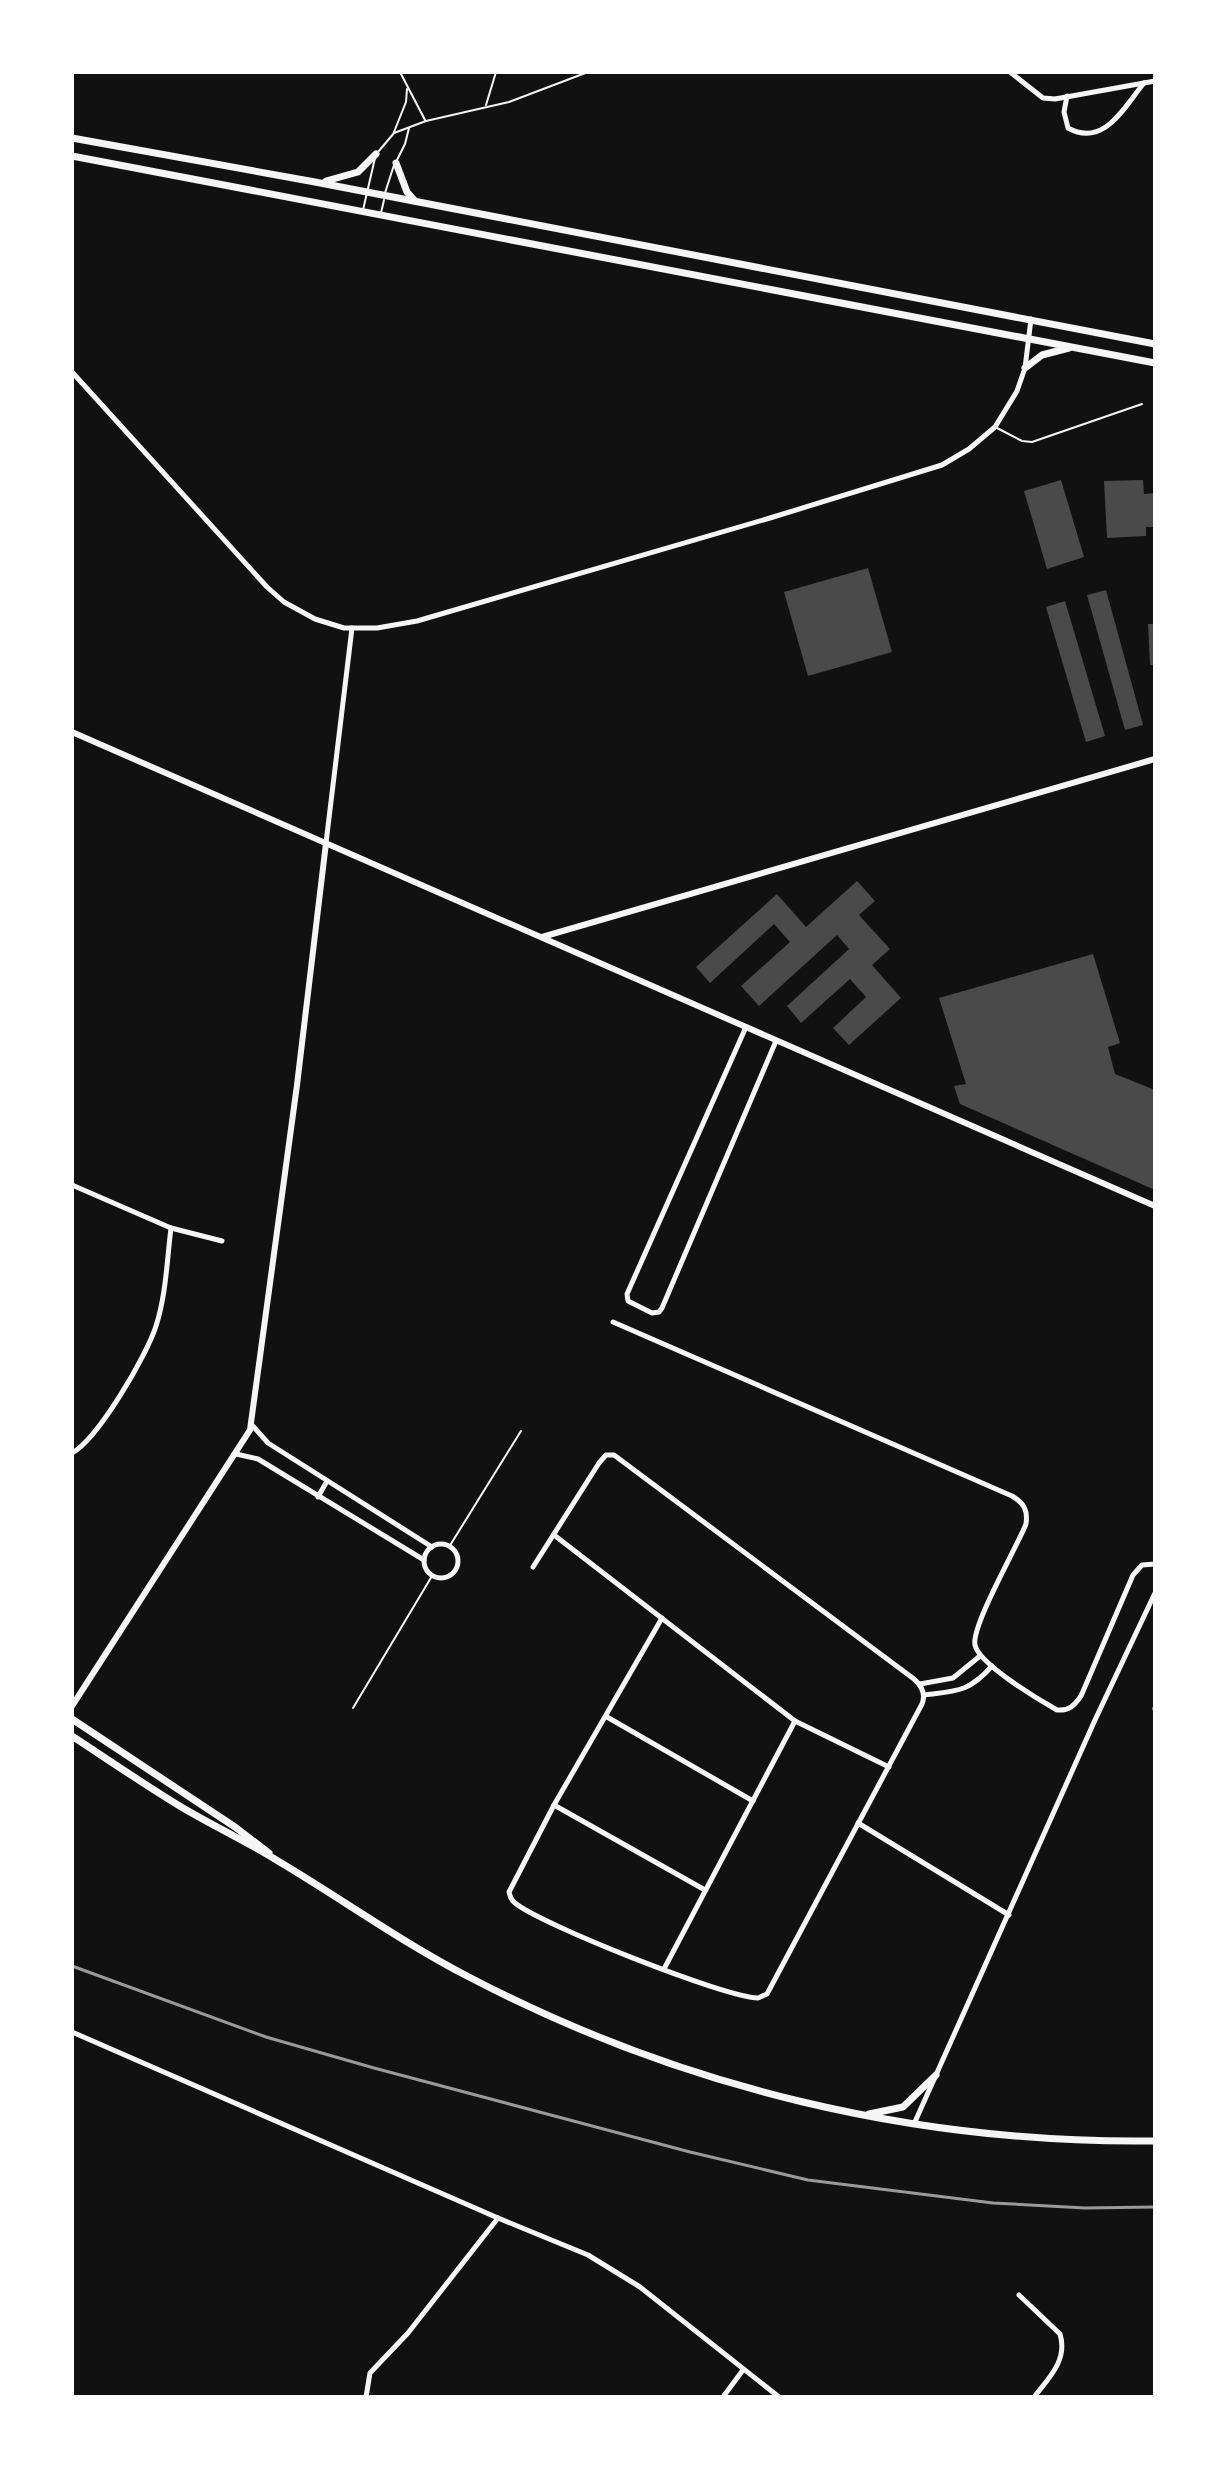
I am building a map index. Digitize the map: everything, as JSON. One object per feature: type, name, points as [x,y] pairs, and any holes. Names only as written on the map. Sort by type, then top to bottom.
[{"type":"main road","points":[[72,138],[1155,344]]},
{"type":"main road","points":[[315,182],[351,176],[364,169],[376,154]]},
{"type":"main road","points":[[72,156],[1155,363]]},
{"type":"main road","points":[[396,163],[407,192],[415,201]]},
{"type":"main road","points":[[1025,368],[1045,353],[1084,348]]},
{"type":"main road","points":[[72,1719],[252,1839],[276,1859]]},
{"type":"main road","points":[[72,1736],[177,1805],[276,1859],[418,1950],[544,2014],[622,2047],[701,2075],[778,2097],[914,2124],[1026,2137],[1155,2141]]},
{"type":"main road","points":[[859,2114],[900,2109],[936,2075]]},
{"type":"street","points":[[1010,72],[1043,98],[1155,81]]},
{"type":"street","points":[[1067,96],[1064,112],[1068,128],[1082,135],[1093,134],[1104,130],[1145,82]]},
{"type":"street","points":[[72,372],[275,594],[315,619],[352,628],[377,628],[417,621],[934,467],[969,449],[995,427],[1017,391],[1025,368],[1031,319]]},
{"type":"street","points":[[72,1706],[236,1454],[251,1424],[297,1085],[352,628]]},
{"type":"street","points":[[72,732],[1155,1206]]},
{"type":"street","points":[[542,937],[1155,759]]},
{"type":"street","points":[[746,1027],[627,1294],[628,1301],[652,1313],[662,1308],[776,1041]]},
{"type":"street","points":[[72,1185],[171,1228],[222,1241]]},
{"type":"street","points":[[72,1453],[91,1438],[108,1415],[151,1339],[161,1307],[171,1228]]},
{"type":"street","points":[[613,1322],[1022,1502],[1026,1509],[1026,1524],[979,1626],[975,1645],[980,1656],[992,1666],[1057,1710],[1074,1706],[1081,1696],[1133,1575],[1142,1565],[1155,1564]]},
{"type":"street","points":[[251,1424],[268,1443],[432,1547]]},
{"type":"street","points":[[236,1454],[254,1457],[424,1560]]},
{"type":"street","points":[[533,1567],[604,1457],[614,1455],[920,1684],[924,1695],[922,1704],[889,1767],[767,1994],[752,1998],[664,1969],[556,1924],[511,1899],[510,1886],[662,1618]]},
{"type":"street","points":[[318,1497],[327,1481]]},
{"type":"street","points":[[554,1535],[795,1721],[889,1767]]},
{"type":"street","points":[[441,1544],[449,1547],[457,1560],[454,1571],[444,1578],[432,1576],[426,1569],[424,1560],[432,1547],[441,1544]]},
{"type":"street","points":[[914,2124],[1155,1593]]},
{"type":"street","points":[[920,1684],[953,1678],[980,1656]]},
{"type":"street","points":[[924,1695],[958,1691],[978,1682],[992,1666]]},
{"type":"street","points":[[607,1717],[753,1801]]},
{"type":"street","points":[[664,1969],[795,1721]]},
{"type":"street","points":[[554,1805],[705,1890]]},
{"type":"street","points":[[858,1823],[1009,1915]]},
{"type":"street","points":[[72,2032],[588,2255],[615,2270],[779,2397]]},
{"type":"street","points":[[366,2397],[370,2373],[408,2333],[498,2218]]},
{"type":"street","points":[[1019,2295],[1060,2334],[1062,2342],[1056,2368],[1034,2397]]},
{"type":"street","points":[[723,2397],[743,2370]]},
{"type":"lane","points":[[400,72],[426,121]]},
{"type":"lane","points":[[486,108],[496,72]]},
{"type":"lane","points":[[394,133],[426,121],[509,102],[588,72]]},
{"type":"lane","points":[[363,211],[376,154],[394,133],[406,102],[407,87]]},
{"type":"lane","points":[[381,214],[384,196],[409,128]]},
{"type":"lane","points":[[995,427],[1017,439],[1032,442],[1142,404]]},
{"type":"lane","points":[[449,1547],[521,1431]]},
{"type":"lane","points":[[353,1708],[432,1576]]},
{"type":"building","points":[[1061,480],[1084,557],[1047,569],[1024,491]]},
{"type":"building","points":[[1143,480],[1144,494],[1155,493],[1155,527],[1146,527],[1146,536],[1107,538],[1104,481]]},
{"type":"building","points":[[868,568],[892,652],[808,676],[784,592]]},
{"type":"building","points":[[1106,590],[1143,725],[1125,730],[1087,595]]},
{"type":"building","points":[[1065,601],[1105,736],[1086,742],[1046,607]]},
{"type":"building","points":[[1148,624],[1155,624],[1155,665],[1150,665]]},
{"type":"building","points":[[857,881],[875,901],[859,915],[890,949],[872,965],[901,998],[849,1045],[833,1028],[866,997],[850,979],[801,1023],[787,1006],[849,949],[837,935],[759,1006],[741,986],[790,942],[774,924],[710,983],[696,967],[777,894],[806,927]]},
{"type":"building","points":[[1093,954],[1120,1043],[1108,1047],[1115,1074],[1155,1090],[1155,1190],[960,1104],[954,1086],[966,1084],[939,998]]},
{"type":"railway","points":[[72,1966],[266,2037],[690,2152],[808,2180],[993,2203],[1085,2208],[1155,2207]]}]
